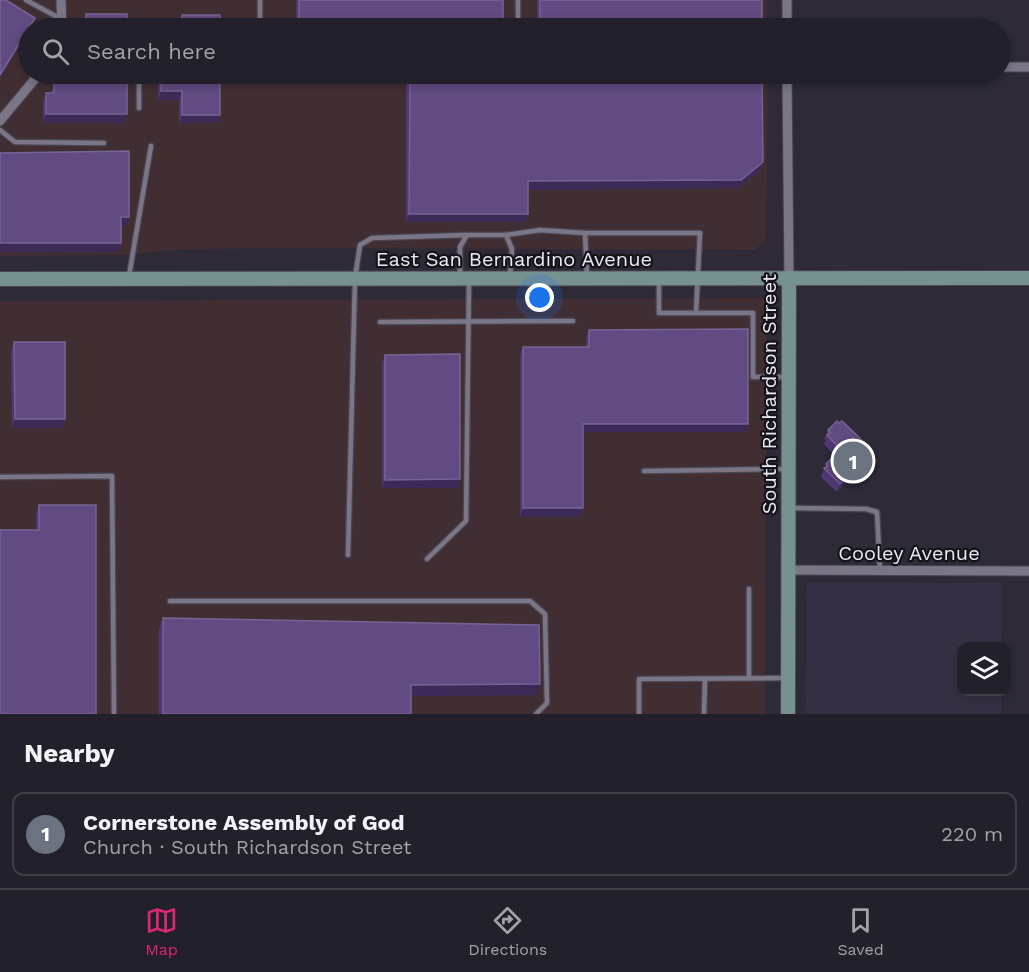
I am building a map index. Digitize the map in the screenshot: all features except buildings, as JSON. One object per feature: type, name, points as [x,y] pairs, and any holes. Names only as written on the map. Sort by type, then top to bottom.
[{"type":"main road","name":"South Richardson Street","points":[[788,714],[789,278]]},
{"type":"main road","name":"East San Bernardino Avenue","points":[[0,279],[1029,278]]},
{"type":"street","points":[[61,0],[61,18]]},
{"type":"street","points":[[787,0],[787,18]]},
{"type":"street","points":[[1011,67],[1029,67]]},
{"type":"street","points":[[0,121],[31,84]]},
{"type":"street","name":"South Richardson Street","points":[[788,84],[789,278]]},
{"type":"street","name":"Cooley Avenue","points":[[788,570],[1029,571]]},
{"type":"lane","points":[[26,0],[52,18]]},
{"type":"lane","points":[[260,0],[260,18]]},
{"type":"lane","points":[[518,0],[518,18]]},
{"type":"lane","points":[[139,84],[139,108]]},
{"type":"lane","points":[[0,130],[15,142],[104,143]]},
{"type":"lane","points":[[129,279],[151,146]]},
{"type":"lane","points":[[348,555],[355,278],[360,245],[372,238],[506,235],[540,230],[585,233],[700,233],[696,313]]},
{"type":"lane","points":[[585,233],[587,278]]},
{"type":"lane","points":[[506,235],[512,249],[510,278]]},
{"type":"lane","points":[[427,559],[466,521],[468,322],[460,247],[467,236]]},
{"type":"lane","points":[[659,278],[658,313],[753,313],[753,377],[789,377]]},
{"type":"lane","points":[[380,322],[573,321]]},
{"type":"lane","points":[[644,471],[788,469]]},
{"type":"lane","points":[[0,477],[111,476],[114,714]]},
{"type":"lane","points":[[788,507],[866,509],[877,512],[880,571]]},
{"type":"lane","points":[[749,589],[749,678]]},
{"type":"lane","points":[[170,601],[531,601],[545,614],[547,703],[536,714]]},
{"type":"lane","points":[[639,714],[639,680],[788,678]]},
{"type":"lane","points":[[704,714],[705,679]]},
{"type":"shaded area","points":[[0,0],[767,0],[767,18],[18,18],[18,84],[768,84],[766,240],[755,250],[188,249],[122,255],[0,256]]},
{"type":"shaded area","points":[[767,298],[765,714],[0,714],[0,301]]},
{"type":"shaded area","points":[[807,583],[1001,583],[1001,642],[957,642],[957,696],[1001,696],[1001,714],[806,714]]},
{"type":"place","name":"Cornerstone Assembly of God","points":[[853,461]]}]
